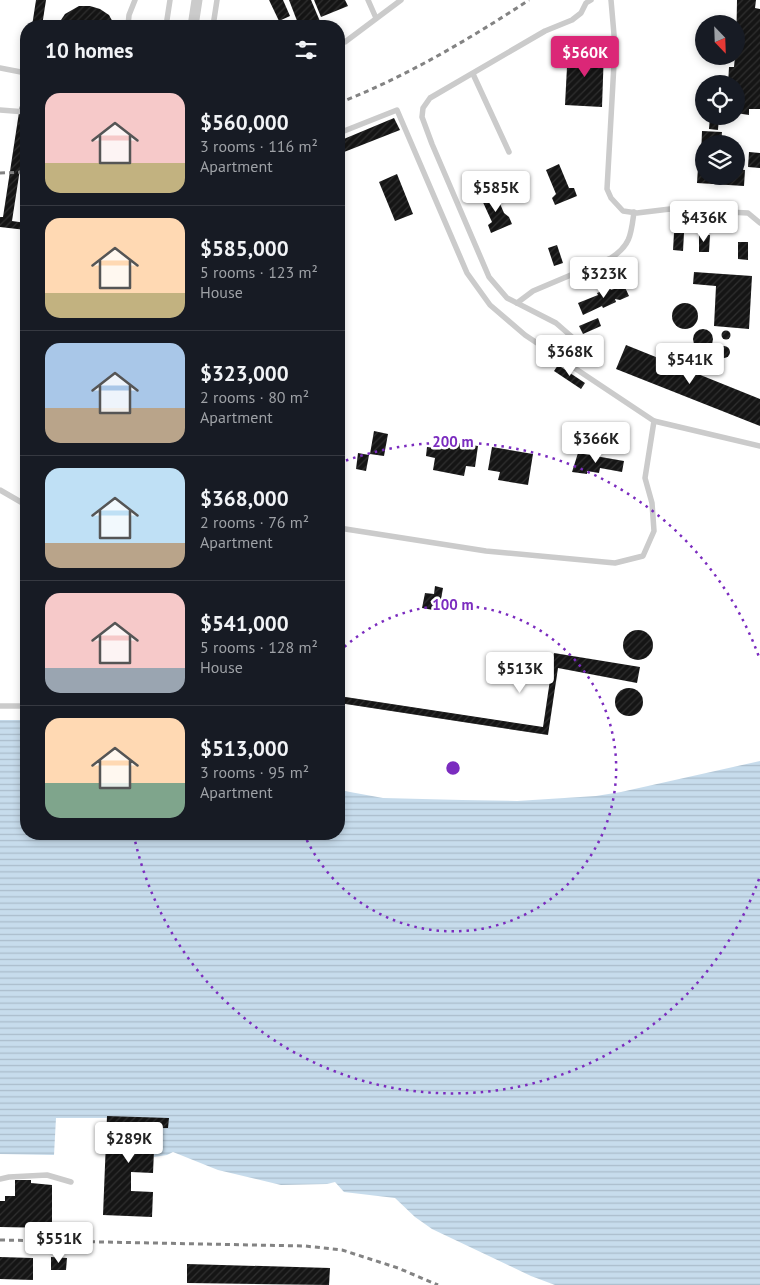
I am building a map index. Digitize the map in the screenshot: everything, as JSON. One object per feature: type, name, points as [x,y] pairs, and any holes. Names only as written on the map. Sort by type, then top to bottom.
[{"type":"street","points":[[194,20],[197,0]]},
{"type":"lane","points":[[129,20],[135,0]]},
{"type":"lane","points":[[167,20],[170,0]]},
{"type":"lane","points":[[214,20],[217,0]]},
{"type":"lane","points":[[368,0],[376,18]]},
{"type":"lane","points":[[345,42],[401,0]]},
{"type":"lane","points":[[591,0],[586,3],[581,13],[572,20],[545,31],[430,98],[424,108],[422,117],[489,277],[507,298],[556,324],[596,357]]},
{"type":"lane","points":[[611,0],[615,46],[607,189],[611,198],[623,211],[670,209],[748,213],[760,223]]},
{"type":"lane","points":[[0,68],[20,72]]},
{"type":"lane","points":[[473,74],[509,152]]},
{"type":"lane","points":[[0,110],[20,112]]},
{"type":"lane","points":[[345,131],[397,110],[467,273],[490,305],[525,335],[654,421],[760,446]]},
{"type":"lane","points":[[517,303],[533,290],[622,252],[631,238],[634,212]]},
{"type":"lane","points":[[345,529],[486,550],[615,563],[642,556],[654,531],[652,503],[645,478],[654,421]]},
{"type":"lane","points":[[0,490],[20,502]]},
{"type":"lane","points":[[0,706],[20,706]]},
{"type":"lane","points":[[0,1179],[47,1175],[71,1182]]},
{"type":"water","points":[[0,720],[20,720],[20,840],[345,840],[345,791],[383,798],[462,800],[517,801],[596,796],[760,761],[760,1285],[555,1285],[531,1276],[432,1229],[415,1217],[395,1198],[344,1192],[335,1182],[327,1184],[281,1185],[218,1170],[173,1152],[154,1157],[155,1128],[168,1128],[168,1118],[56,1118],[54,1155],[0,1154]]},
{"type":"building","points":[[36,0],[46,0],[43,20],[33,20]]},
{"type":"building","points":[[269,0],[283,0],[290,16],[279,20]]},
{"type":"building","points":[[289,0],[311,0],[319,20],[297,20]]},
{"type":"building","points":[[314,0],[345,0],[348,6],[321,17]]},
{"type":"building","points":[[737,0],[756,0],[755,8],[760,9],[760,109],[749,109],[749,115],[745,114],[745,75],[729,75],[729,67],[745,65],[745,15],[737,15]]},
{"type":"building","points":[[79,6],[90,6],[100,9],[109,15],[112,20],[61,20],[65,14]]},
{"type":"building","points":[[568,48],[604,50],[602,107],[565,105]]},
{"type":"building","points":[[20,106],[20,169],[12,221],[20,222],[20,229],[0,227],[0,217],[3,217]]},
{"type":"building","points":[[394,118],[400,130],[345,152],[345,138]]},
{"type":"building","points":[[709,125],[718,125],[718,130],[709,129]]},
{"type":"building","points":[[702,131],[722,132],[722,135],[702,135]]},
{"type":"building","points":[[749,152],[760,153],[760,168],[748,167]]},
{"type":"building","points":[[559,164],[569,188],[574,188],[577,196],[555,205],[552,198],[556,194],[546,170]]},
{"type":"building","points":[[397,174],[413,214],[395,221],[379,182]]},
{"type":"building","points":[[495,192],[504,213],[509,217],[512,224],[491,233],[488,225],[492,222],[481,198]]},
{"type":"building","points":[[674,233],[684,233],[683,251],[673,250]]},
{"type":"building","points":[[699,234],[710,235],[709,252],[699,252]]},
{"type":"building","points":[[738,242],[748,242],[748,260],[738,259]]},
{"type":"building","points":[[557,245],[563,263],[554,266],[548,248]]},
{"type":"building","points":[[694,272],[752,276],[749,329],[714,326],[716,286],[693,284]]},
{"type":"building","points":[[623,283],[629,296],[620,300],[615,299],[616,302],[583,315],[578,303],[598,295],[597,293],[610,288],[611,290],[614,289],[613,287]]},
{"type":"building","points":[[685,303],[694,307],[698,316],[694,325],[685,329],[676,325],[672,316],[676,307]]},
{"type":"building","points":[[598,318],[601,326],[583,334],[579,326]]},
{"type":"building","points":[[703,329],[710,332],[713,339],[710,346],[703,349],[696,346],[693,339],[696,332]]},
{"type":"building","points":[[726,330],[731,335],[726,340],[721,335]]},
{"type":"building","points":[[626,345],[760,399],[760,426],[616,369]]},
{"type":"building","points":[[724,346],[730,352],[724,358],[718,352]]},
{"type":"building","points":[[558,365],[585,383],[581,389],[554,371]]},
{"type":"building","points":[[374,431],[388,434],[384,456],[370,454]]},
{"type":"building","points":[[438,440],[478,446],[475,467],[466,466],[464,476],[433,470],[435,458],[426,456],[427,447],[436,448]]},
{"type":"building","points":[[492,447],[533,454],[528,485],[498,480],[500,472],[488,470]]},
{"type":"building","points":[[358,453],[369,455],[366,471],[356,469]]},
{"type":"building","points":[[578,453],[624,461],[622,472],[600,468],[599,473],[587,471],[587,474],[572,472]]},
{"type":"building","points":[[435,586],[443,588],[439,611],[422,608],[425,593],[434,594]]},
{"type":"building","points":[[638,630],[648,635],[653,645],[648,655],[638,660],[628,655],[623,645],[628,635]]},
{"type":"building","points":[[554,653],[640,667],[637,683],[558,668],[548,735],[345,704],[345,697],[543,727]]},
{"type":"building","points":[[629,688],[639,692],[643,702],[639,712],[629,716],[619,712],[615,702],[619,692]]},
{"type":"building","points":[[107,1116],[169,1118],[168,1128],[155,1128],[153,1173],[131,1172],[131,1191],[153,1192],[152,1217],[103,1215]]},
{"type":"building","points":[[15,1180],[31,1180],[31,1183],[52,1185],[52,1228],[0,1227],[0,1201],[5,1201],[5,1196],[15,1196]]},
{"type":"building","points":[[0,1257],[33,1258],[33,1280],[0,1279]]},
{"type":"building","points":[[51,1257],[67,1258],[66,1270],[51,1270]]},
{"type":"building","points":[[187,1264],[330,1268],[329,1285],[187,1283]]},
{"type":"railway","points":[[345,100],[389,81],[437,56],[529,0]]},
{"type":"railway","points":[[0,173],[20,172]]},
{"type":"railway","points":[[0,1240],[305,1246],[342,1250],[398,1268],[438,1285]]}]
